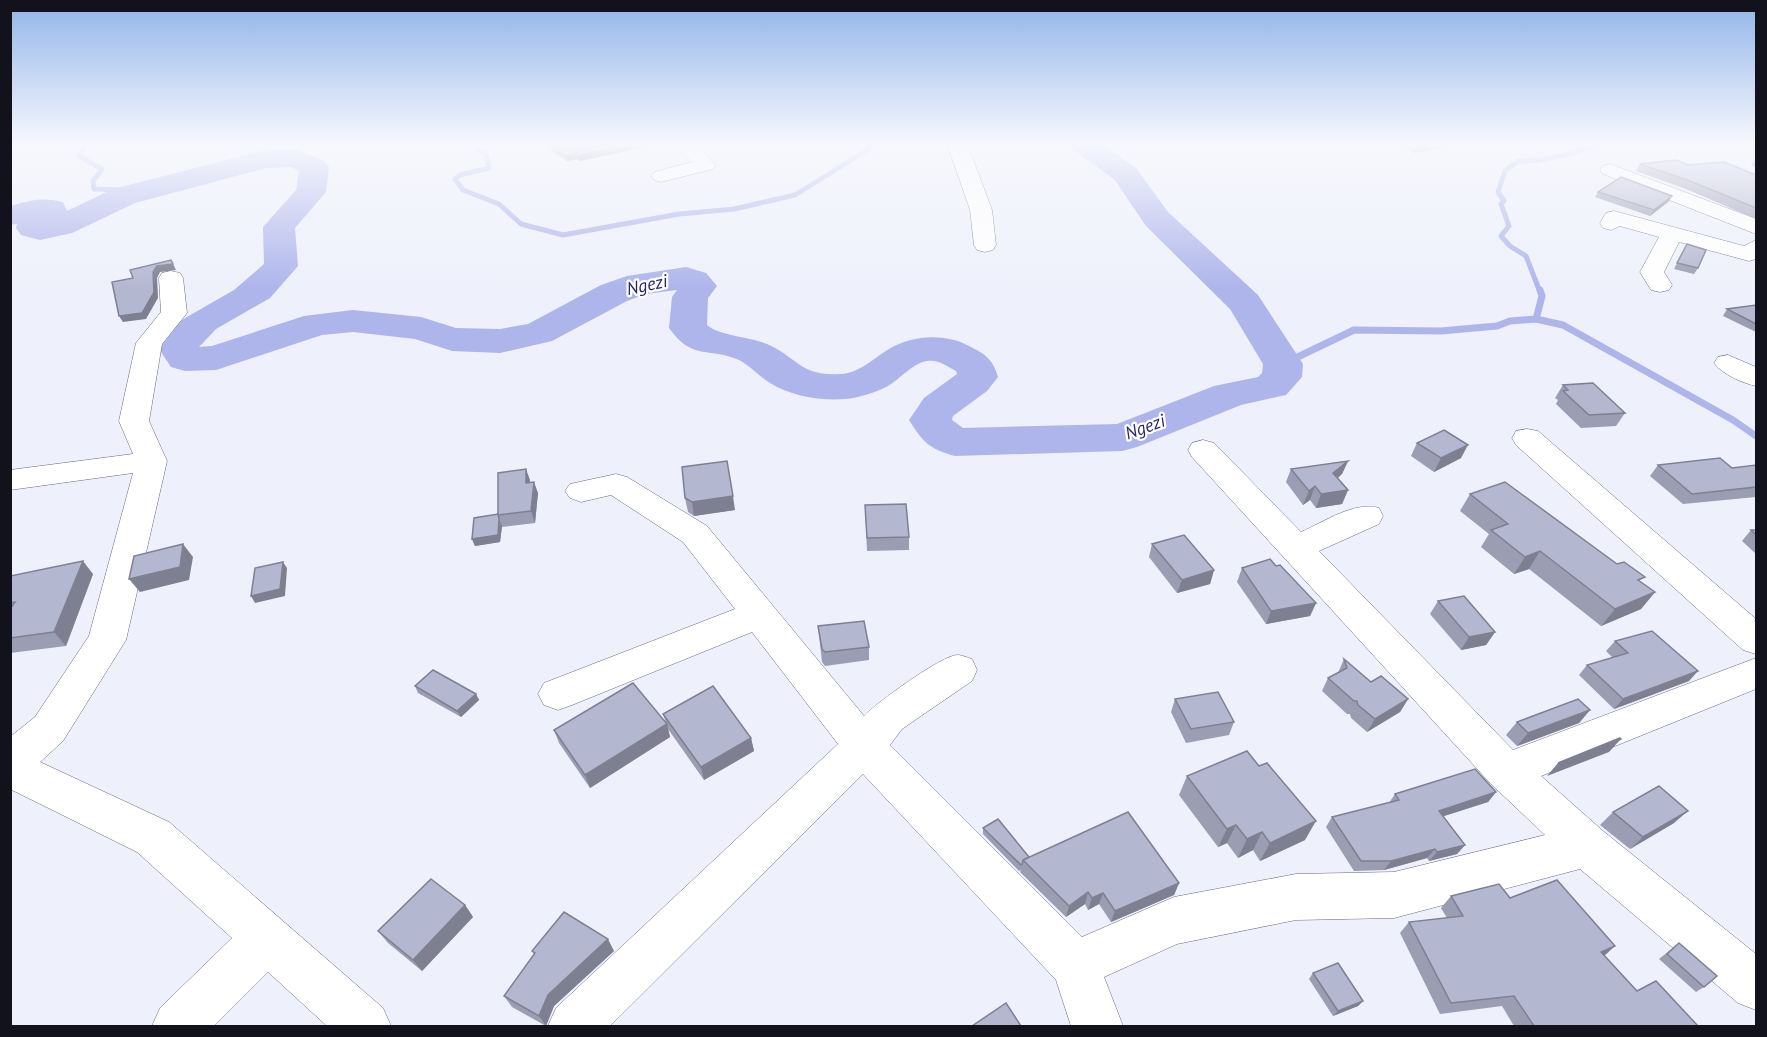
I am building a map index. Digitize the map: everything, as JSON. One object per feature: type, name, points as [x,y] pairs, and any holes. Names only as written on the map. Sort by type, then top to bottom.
[{"type":"street","points":[[974,191],[981,210],[985,245]]},
{"type":"street","points":[[1665,191],[1756,227]]},
{"type":"street","points":[[1611,223],[1614,218],[1749,254],[1756,247]]},
{"type":"street","points":[[1660,285],[1652,272],[1672,233]]},
{"type":"street","points":[[171,278],[174,313],[148,343],[134,421],[152,460],[107,640],[49,729],[16,754],[153,837],[365,1026]]},
{"type":"street","points":[[1728,363],[1756,378]]},
{"type":"street","points":[[1527,438],[1748,623]]},
{"type":"street","points":[[1203,450],[1506,771],[1587,846],[1756,985]]},
{"type":"street","points":[[10,480],[152,460]]},
{"type":"street","points":[[581,491],[616,484],[695,534],[864,746],[1075,964],[1096,1026]]},
{"type":"street","points":[[1296,548],[1367,516]]},
{"type":"street","points":[[558,694],[760,614]]},
{"type":"street","points":[[574,1026],[864,746],[888,717],[958,670]]},
{"type":"street","points":[[1506,771],[1756,674]]},
{"type":"street","points":[[1075,964],[1174,921],[1296,897],[1394,895],[1587,846]]},
{"type":"street","points":[[178,1026],[267,938]]},
{"type":"building","points":[[1660,191],[1672,196],[1654,210],[1598,192]]},
{"type":"building","points":[[1715,191],[1756,191],[1756,208]]},
{"type":"building","points":[[1687,244],[1706,250],[1698,268],[1677,263]]},
{"type":"building","points":[[171,260],[173,264],[157,266],[153,272],[154,292],[142,313],[119,316],[112,282],[133,278],[130,270]]},
{"type":"building","points":[[1756,305],[1756,324],[1727,309]]},
{"type":"building","points":[[1593,383],[1625,413],[1589,415],[1563,391],[1568,390],[1563,385]]},
{"type":"building","points":[[1444,430],[1468,445],[1441,458],[1417,443]]},
{"type":"building","points":[[1720,458],[1732,468],[1756,465],[1756,487],[1692,494],[1658,465]]},
{"type":"building","points":[[727,461],[733,496],[692,502],[685,498],[682,467]]},
{"type":"building","points":[[1348,461],[1333,473],[1348,490],[1321,494],[1315,486],[1309,491],[1291,469]]},
{"type":"building","points":[[526,469],[526,483],[534,482],[531,511],[498,515],[498,473]]},
{"type":"building","points":[[1505,482],[1617,564],[1624,562],[1645,577],[1638,580],[1655,592],[1615,609],[1540,551],[1525,557],[1491,530],[1508,524],[1470,494]]},
{"type":"building","points":[[906,504],[909,537],[867,538],[865,505]]},
{"type":"building","points":[[498,514],[498,535],[472,539],[474,518]]},
{"type":"building","points":[[1184,535],[1214,570],[1182,580],[1152,544]]},
{"type":"building","points":[[183,544],[180,567],[129,579],[134,556]]},
{"type":"building","points":[[1270,559],[1276,566],[1280,565],[1316,603],[1271,611],[1242,568]]},
{"type":"building","points":[[83,561],[54,632],[10,638],[10,609],[15,602],[10,603],[10,576]]},
{"type":"building","points":[[283,562],[280,589],[251,596],[255,568]]},
{"type":"building","points":[[1464,596],[1495,632],[1469,637],[1438,601]]},
{"type":"building","points":[[864,621],[869,647],[825,652],[822,649],[818,626]]},
{"type":"building","points":[[1652,631],[1698,671],[1623,699],[1587,665],[1628,653],[1615,641]]},
{"type":"building","points":[[1344,659],[1371,682],[1381,676],[1408,699],[1375,719],[1328,678],[1347,668]]},
{"type":"building","points":[[433,670],[476,694],[457,711],[415,686]]},
{"type":"building","points":[[633,683],[667,724],[585,775],[554,730]]},
{"type":"building","points":[[713,686],[751,738],[701,767],[663,714]]},
{"type":"building","points":[[1218,692],[1234,722],[1191,729],[1175,699]]},
{"type":"building","points":[[1578,699],[1590,710],[1528,733],[1517,722]]},
{"type":"building","points":[[1620,738],[1621,739],[1558,763]]},
{"type":"building","points":[[1247,751],[1259,766],[1267,763],[1316,821],[1270,843],[1262,832],[1247,839],[1236,825],[1227,829],[1187,776]]},
{"type":"building","points":[[1475,769],[1496,792],[1439,811],[1465,845],[1437,852],[1435,849],[1391,861],[1361,861],[1332,817],[1399,800],[1395,794]]},
{"type":"building","points":[[1659,786],[1688,811],[1643,837],[1613,812]]},
{"type":"building","points":[[1128,812],[1179,883],[1115,911],[1103,893],[1092,898],[1088,892],[1069,906],[1023,860]]},
{"type":"building","points":[[998,819],[1029,857],[1023,860],[1021,865],[983,828]]},
{"type":"building","points":[[431,879],[465,905],[413,960],[378,931]]},
{"type":"building","points":[[1557,880],[1615,946],[1601,952],[1637,991],[1656,981],[1698,1026],[1534,1026],[1514,996],[1451,1003],[1409,922],[1463,916],[1451,896],[1499,884],[1510,898]]},
{"type":"building","points":[[564,912],[608,939],[548,995],[539,1016],[504,996],[535,953],[532,951]]},
{"type":"building","points":[[1679,943],[1717,976],[1704,987],[1667,954]]},
{"type":"building","points":[[1338,963],[1363,1001],[1338,1011],[1313,973]]},
{"type":"building","points":[[1006,1003],[1021,1026],[972,1026]]},
{"type":"waterway","points":[[123,191],[124,196]]},
{"type":"waterway","name":"Ngezi","points":[[10,216],[43,207],[52,209],[51,215],[33,224],[32,228],[40,230],[61,226],[124,196],[142,191]]},
{"type":"waterway","name":"Ngezi","points":[[311,191],[279,227],[281,266],[257,290],[193,329],[178,349],[185,359],[216,358],[317,324],[353,321],[421,328],[452,339],[500,341],[539,333],[614,293],[640,284],[686,278],[694,280],[699,286],[690,297],[688,328],[701,340],[728,344],[755,353],[785,375],[810,385],[846,387],[873,378],[905,356],[922,349],[949,351],[975,365],[978,377],[945,401],[930,420],[939,433],[955,442],[1122,437],[1229,395],[1272,386],[1282,377],[1283,364],[1245,303],[1157,219],[1138,191]]},
{"type":"waterway","points":[[467,191],[499,204],[521,224],[563,235],[679,214],[734,209],[795,195],[801,191]]},
{"type":"waterway","points":[[1498,191],[1504,201],[1501,204],[1509,226],[1501,236],[1510,246],[1526,256],[1540,292]]},
{"type":"waterway","points":[[1536,319],[1542,296],[1540,290]]},
{"type":"waterway","points":[[1283,364],[1354,330],[1441,331],[1497,326],[1510,321],[1536,319]]},
{"type":"waterway","points":[[1536,319],[1563,325],[1733,420],[1756,436]]}]
